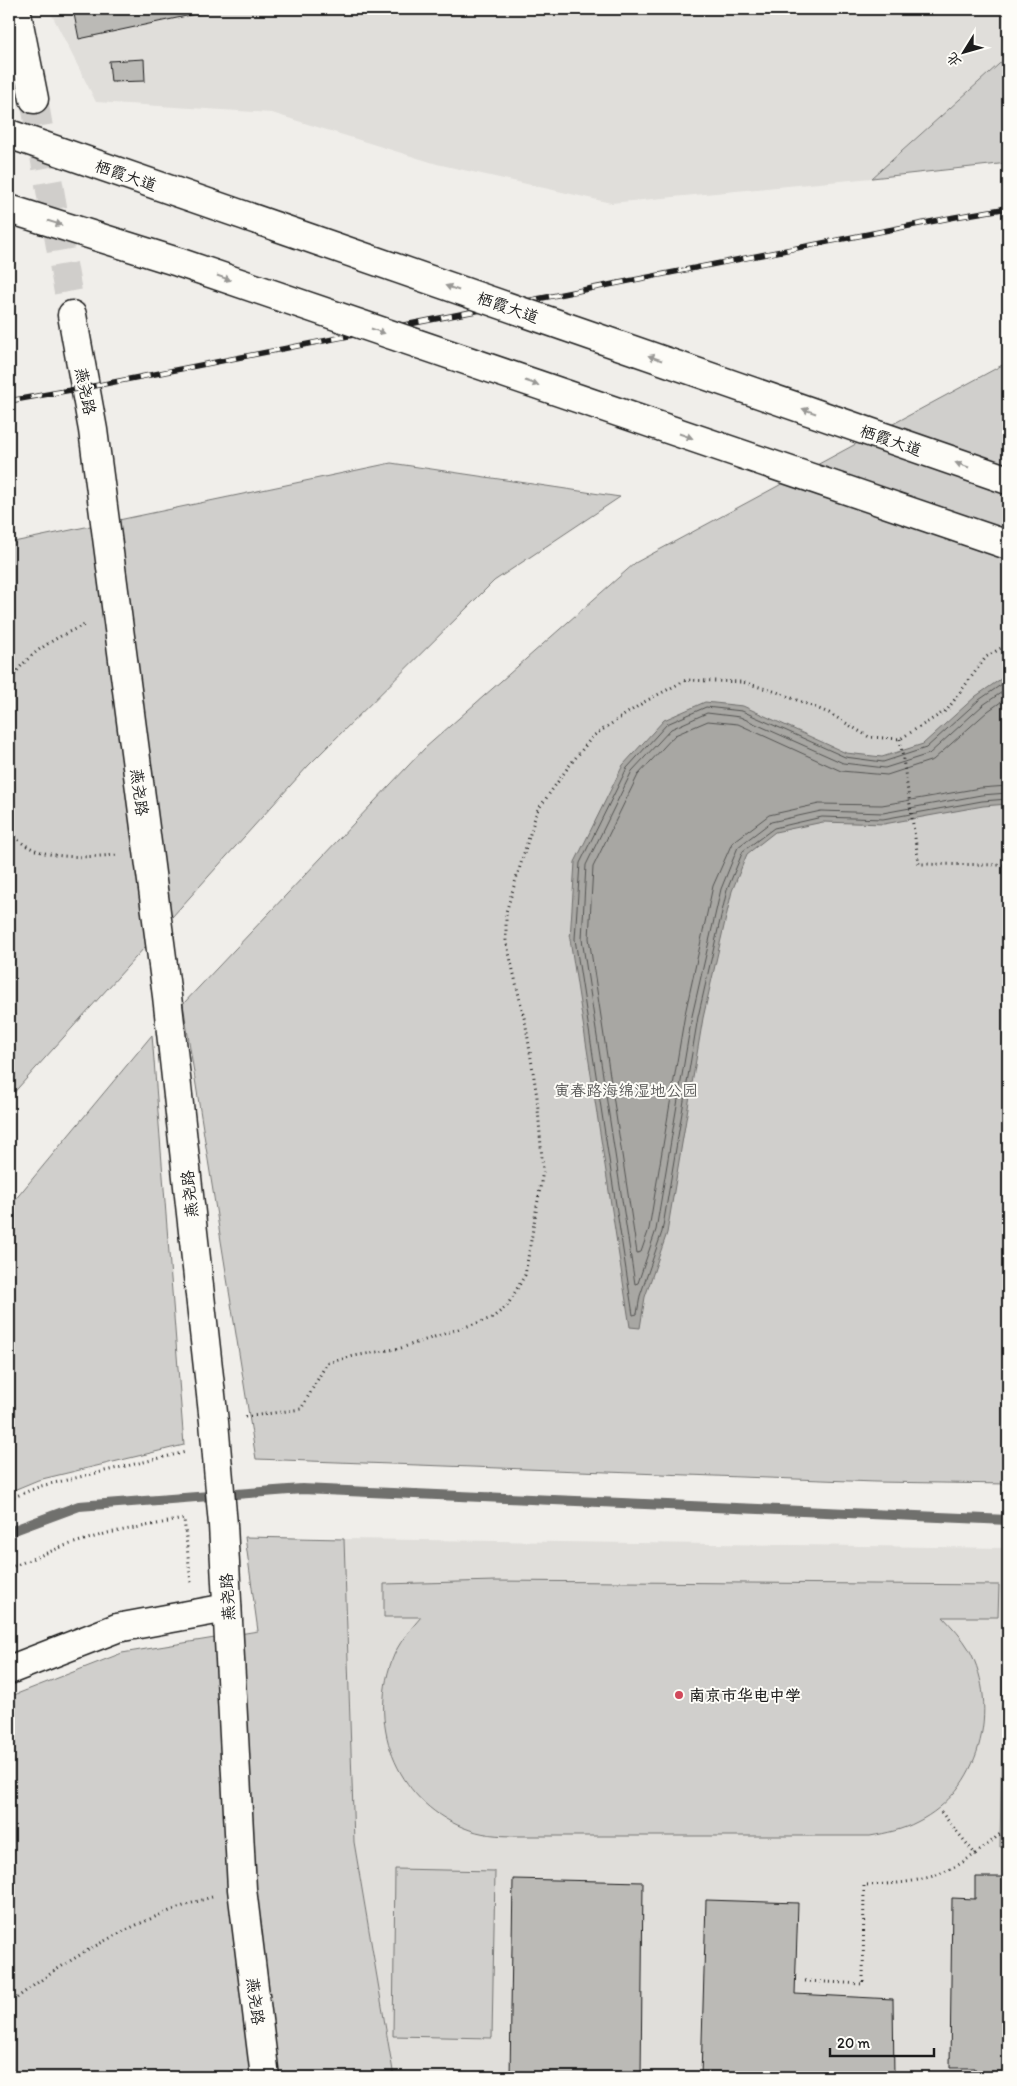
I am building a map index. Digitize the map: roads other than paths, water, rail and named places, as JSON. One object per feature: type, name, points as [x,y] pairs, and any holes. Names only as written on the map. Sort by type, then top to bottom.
[{"type":"main road","points":[[16,9],[34,99]]},
{"type":"main road","name":"栖霞大道","points":[[9,134],[1008,480]]},
{"type":"main road","points":[[9,209],[188,266],[1008,546]]},
{"type":"main road","name":"燕尧路","points":[[72,315],[93,430],[167,996],[214,1422],[223,1525],[242,1889],[265,2077]]},
{"type":"main road","points":[[9,1670],[117,1628],[227,1608]]},
{"type":"water","points":[[1008,674],[1008,804],[983,806],[884,824],[823,822],[775,832],[747,854],[732,891],[703,1018],[667,1233],[645,1297],[640,1328],[630,1327],[570,939],[575,862],[623,765],[664,720],[705,702],[743,706],[846,753],[882,757],[923,744],[976,696]]},
{"type":"waterway","points":[[9,1532],[79,1506],[302,1489],[1008,1520]]},
{"type":"tunnel","points":[[34,99],[72,315]]},
{"type":"railway","points":[[9,401],[1008,208]]},
{"type":"place","name":"南京市华电中学","points":[[679,1695]]},
{"type":"park label","name":"寅春路海绵湿地公园","points":[[626,1090]]}]
